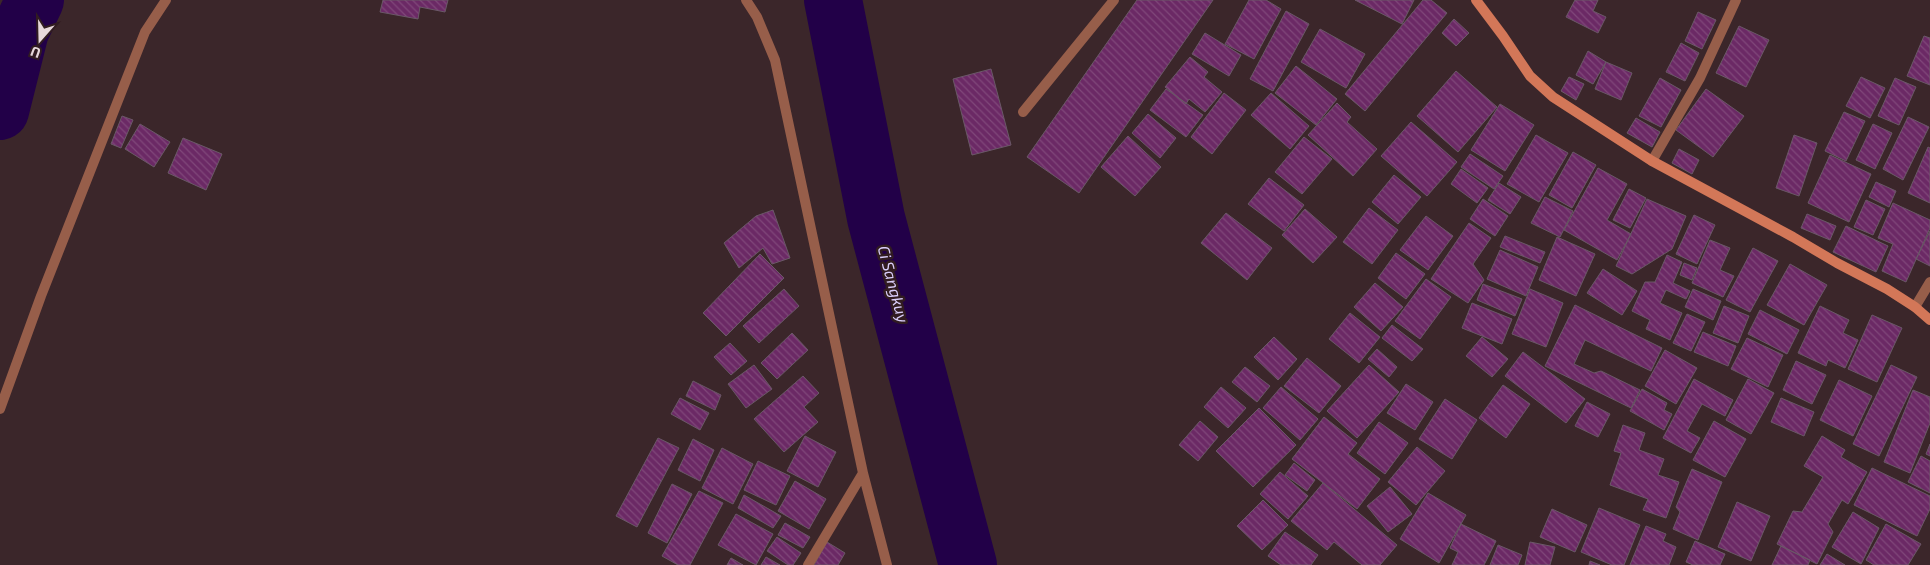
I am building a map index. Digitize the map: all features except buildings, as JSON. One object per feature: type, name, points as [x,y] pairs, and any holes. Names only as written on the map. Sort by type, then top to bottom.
[{"type":"street","points":[[0,409],[41,296],[145,32],[166,0]]},
{"type":"street","points":[[746,0],[757,17],[776,60],[863,473],[888,565]]},
{"type":"street","points":[[1022,112],[1114,0]]},
{"type":"street","points":[[1476,0],[1530,76],[1553,97],[1612,137],[1652,161],[1887,289],[1915,307],[1930,320]]},
{"type":"street","points":[[1652,161],[1700,78],[1736,0]]},
{"type":"street","points":[[1915,307],[1930,282]]},
{"type":"street","points":[[808,565],[863,473]]},
{"type":"waterway","name":"Ci Sangkuy","points":[[0,111],[20,31],[35,0]]},
{"type":"waterway","name":"Ci Sangkuy","points":[[833,0],[876,218],[968,565]]}]
